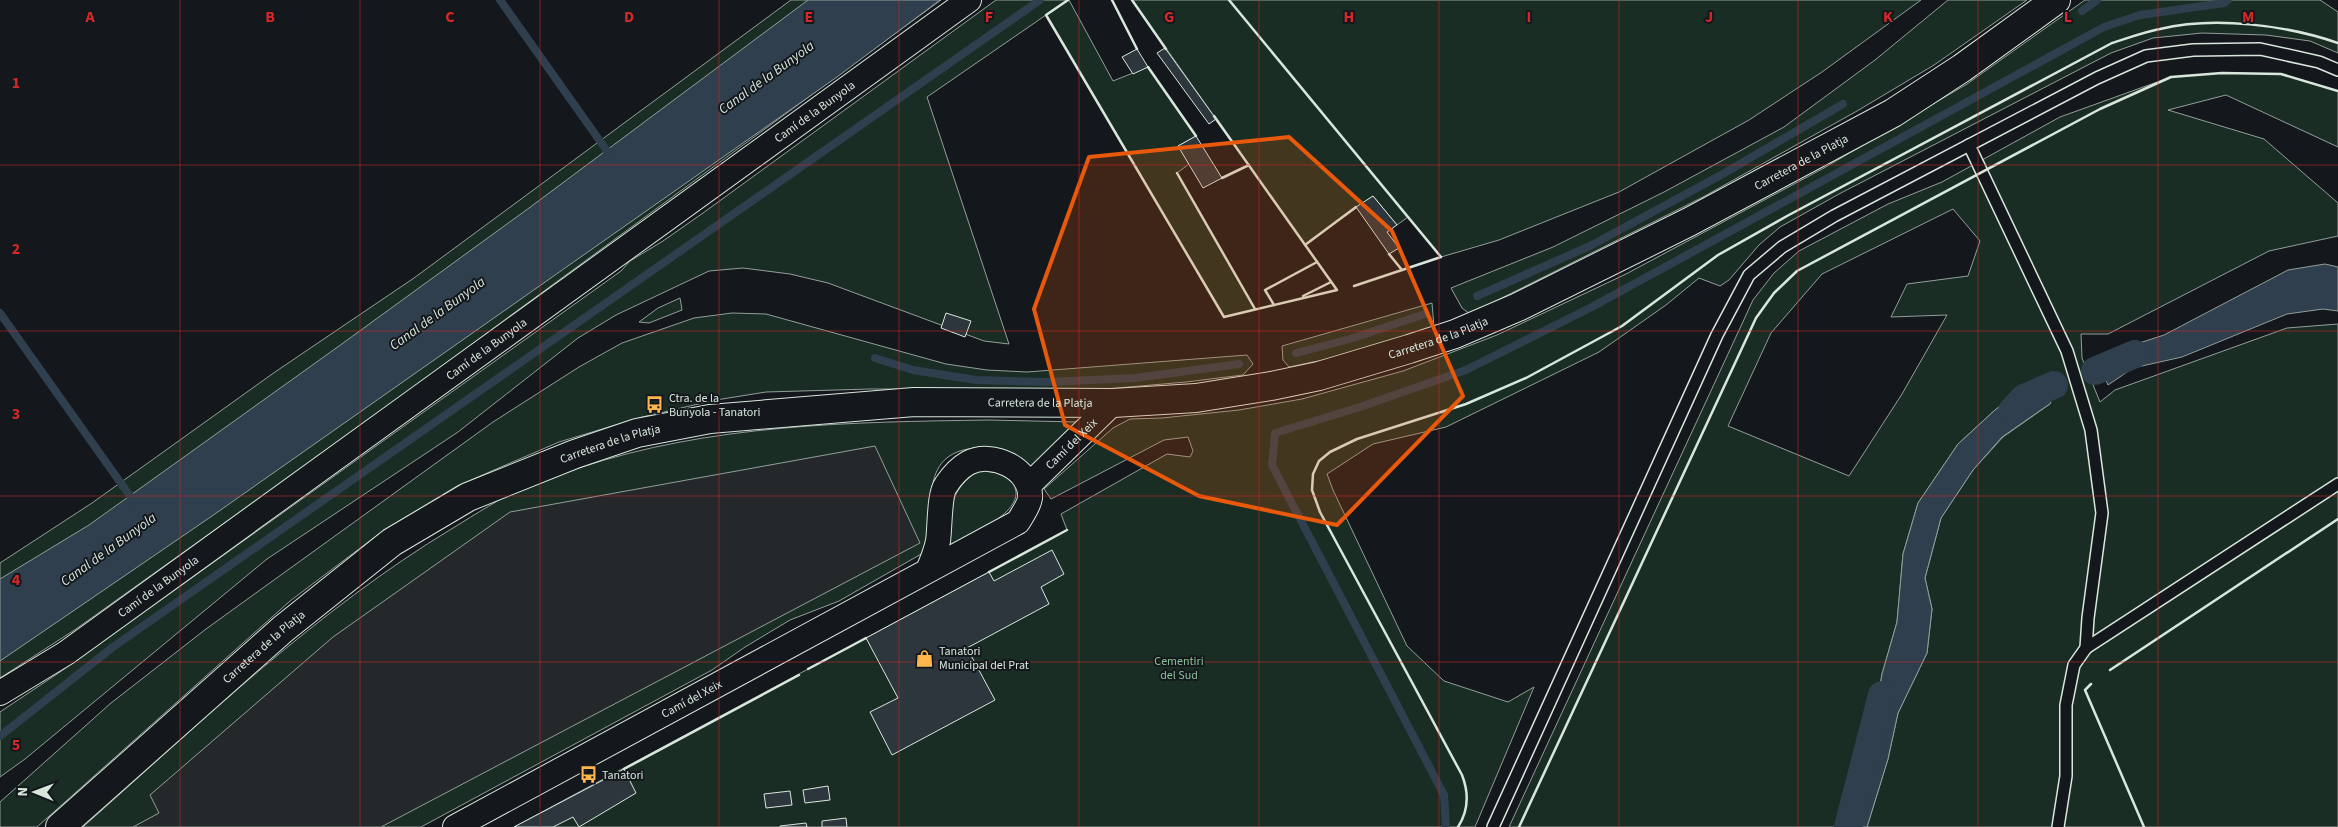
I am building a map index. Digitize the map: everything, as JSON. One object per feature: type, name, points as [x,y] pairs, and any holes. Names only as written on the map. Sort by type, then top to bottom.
[{"type":"street","name":"Camí de la Bunyola","points":[[0,693],[66,653],[969,0]]},
{"type":"street","name":"Carretera de la Platja","points":[[60,827],[283,629],[392,542],[468,497],[575,454],[637,433],[710,419],[914,402],[1113,403],[1196,398],[1319,376],[1455,334],[1518,307],[1689,222],[1893,113],[1962,68],[2056,0]]},
{"type":"street","name":"Camí del Xeix","points":[[455,827],[1018,522],[1030,500],[1029,485],[1113,403]]},
{"type":"street","points":[[928,570],[938,544],[944,487],[956,472],[969,462],[987,459],[1005,463],[1022,472],[1029,485]]},
{"type":"lane","points":[[1493,827],[1718,335],[1749,275],[1782,247],[1834,216],[2097,78],[2146,56],[2193,50],[2260,49],[2319,62],[2338,70]]},
{"type":"lane","points":[[1969,145],[2067,352],[2091,430],[2102,513],[2088,618],[2086,648]]},
{"type":"lane","points":[[2058,827],[2066,776],[2066,704],[2074,665],[2086,648],[2338,484]]},
{"type":"highlighted area","points":[[1289,137],[1392,231],[1463,396],[1337,525],[1199,496],[1065,425],[1034,309],[1089,157]]},
{"type":"green space","points":[[791,0],[830,0],[0,598],[0,563],[92,503],[275,372],[414,278]]},
{"type":"green space","points":[[915,0],[941,0],[345,437],[76,629],[0,678],[0,649]]},
{"type":"green space","points":[[996,0],[1069,0],[1113,81],[1148,67],[1196,136],[1178,146],[1189,164],[1177,173],[1255,309],[1224,317],[1046,15],[927,97],[1009,344],[984,341],[828,283],[790,274],[743,268],[709,271],[616,315],[578,338],[458,432],[267,559],[25,759],[0,777],[0,712],[60,672],[621,271],[630,261],[703,213]]},
{"type":"green space","points":[[1132,0],[1921,0],[1822,72],[1749,120],[1619,192],[1499,240],[1441,257],[1408,217],[1397,225],[1373,196],[1305,245]]},
{"type":"green space","points":[[1948,0],[2027,0],[1934,65],[1857,111],[1703,197],[1470,314],[1462,308],[1451,288],[1553,247],[1664,192],[1784,127],[1875,60]]},
{"type":"green space","name":"Cementiri del Sud","points":[[2085,0],[2320,0],[2338,12],[2338,53],[2310,41],[2266,35],[2202,33],[2153,38],[2111,53],[1839,194],[1780,227],[1759,245],[1729,280],[1720,286],[1699,278],[1666,305],[1599,352],[1446,427],[1373,444],[1327,474],[1407,646],[1444,681],[1508,702],[1534,687],[1475,827],[514,827],[1067,530],[1061,514],[1167,454],[1190,457],[1193,451],[1188,437],[1164,440],[1051,499],[1044,489],[1113,428],[1130,419],[1162,418],[1239,410],[1302,399],[1403,371],[1497,335],[1626,274],[1824,168],[1967,84]]},
{"type":"green space","points":[[2222,73],[2281,74],[2338,91],[2338,147],[2226,95],[2168,110],[2264,139],[2338,203],[2338,236],[2269,251],[2108,334],[2081,334],[2082,358],[2100,402],[2115,390],[2287,328],[2338,324],[2338,827],[1867,827],[1888,759],[1898,713],[1927,653],[1932,609],[1925,578],[1941,518],[1973,470],[2003,437],[2050,404],[2032,381],[1995,410],[1958,444],[1918,503],[1903,554],[1897,622],[1882,674],[1865,777],[1843,827],[1509,827],[1753,300],[1774,273],[1799,251],[1888,204],[1942,182],[2060,117],[2171,77]],"holes":[[[1953,209],[1980,241],[1968,276],[1907,284],[1891,317],[1947,315],[1902,394],[1849,476],[1728,426],[1771,333],[1822,274]]]},
{"type":"green space","points":[[680,298],[682,310],[649,323],[639,322],[658,308]]},
{"type":"green space","points":[[1432,303],[1434,327],[1347,355],[1289,367],[1283,360],[1282,346]]},
{"type":"green space","points":[[732,313],[766,314],[946,364],[987,370],[1027,372],[1247,355],[1253,364],[1243,375],[1094,390],[870,389],[766,392],[716,400],[642,417],[559,442],[457,486],[384,530],[290,601],[37,827],[0,827],[0,802],[111,703],[206,629],[493,422],[579,367],[622,343],[694,318]]},
{"type":"green space","points":[[989,420],[1077,422],[1032,467],[1006,451],[984,447],[956,453],[943,461],[936,473],[932,487],[927,537],[923,553],[839,601],[790,620],[745,647],[712,670],[421,827],[83,827],[216,708],[307,631],[403,560],[497,501],[525,487],[629,453],[679,442],[730,434],[834,424]]},
{"type":"green space","points":[[979,470],[998,473],[1010,480],[1016,494],[1013,504],[993,522],[947,548],[952,504],[961,486]]},
{"type":"shaded area","points":[[875,446],[920,543],[381,827],[133,827],[159,813],[150,795],[333,637],[510,512]]},
{"type":"water","name":"Canal de la Bunyola","points":[[808,0],[940,0],[837,77],[212,516],[0,661],[0,579],[89,525],[339,346],[529,208]]},
{"type":"water","points":[[2325,264],[2338,267],[2338,311],[2323,309],[2287,314],[2182,357],[2133,368],[2108,385],[2096,357],[2164,335],[2288,270]]},
{"type":"water","points":[[2032,381],[2042,388],[2051,403],[2002,437],[1973,470],[1941,518],[1925,578],[1932,609],[1927,653],[1898,713],[1888,759],[1867,827],[1843,827],[1865,777],[1882,674],[1897,622],[1903,554],[1918,503],[1958,444],[1995,410]]},
{"type":"building","points":[[1165,48],[1216,119],[1209,124],[1157,53]]},
{"type":"building","points":[[1137,49],[1148,67],[1133,74],[1122,57]]},
{"type":"building","points":[[1196,136],[1222,178],[1203,188],[1178,146]]},
{"type":"building","points":[[1373,196],[1397,225],[1387,232],[1399,248],[1389,254],[1356,207]]},
{"type":"building","points":[[946,313],[971,321],[965,337],[941,328]]},
{"type":"building","name":"Tanatori Municipal del Prat","points":[[1052,550],[1064,574],[1041,587],[1049,604],[967,648],[995,700],[892,755],[870,712],[898,698],[866,638],[989,572],[994,581]]},
{"type":"building","points":[[624,769],[636,793],[579,827],[573,817],[553,827],[514,827]]},
{"type":"building","points":[[828,786],[830,800],[805,803],[803,790]]},
{"type":"building","points":[[790,791],[792,805],[766,808],[764,794]]},
{"type":"building","points":[[846,818],[847,827],[822,827],[822,821]]},
{"type":"building","points":[[806,823],[807,827],[780,827],[780,826]]},
{"type":"waterway","points":[[500,0],[612,158]]},
{"type":"waterway","points":[[0,736],[113,647],[1040,0]]},
{"type":"waterway","points":[[2082,11],[2097,0]]},
{"type":"waterway","points":[[1446,827],[1444,795],[1272,465],[1275,433],[1360,407],[1466,370],[1590,308],[2104,27],[2140,15],[2224,3],[2228,0]]},
{"type":"waterway","points":[[1477,296],[1590,246],[1721,175],[1843,104]]},
{"type":"waterway","points":[[0,313],[135,503]]},
{"type":"waterway","points":[[1296,353],[1350,339],[1425,314]]},
{"type":"waterway","points":[[2095,371],[2135,354]]},
{"type":"waterway","points":[[875,358],[913,370],[976,380],[1045,382],[1135,378],[1239,364]]},
{"type":"waterway","points":[[2012,411],[2024,398],[2054,385]]},
{"type":"waterway","points":[[1848,827],[1882,695]]},
{"type":"wall","points":[[1068,0],[1046,15],[1224,317],[1337,290],[1214,116]]},
{"type":"wall","points":[[1112,0],[1137,49]]},
{"type":"wall","points":[[1132,0],[1166,49]]},
{"type":"wall","points":[[1229,0],[1441,257],[1354,286]]},
{"type":"wall","points":[[1458,827],[1462,821],[1467,801],[1462,775],[1320,512],[1312,490],[1313,474],[1319,461],[1330,452],[1357,439],[1466,404],[1526,378],[1622,326],[1718,255],[1787,216],[2112,43],[2148,32],[2181,25],[2203,23],[2250,24],[2273,27],[2296,31],[2338,43]]},
{"type":"wall","points":[[1148,67],[1196,136]]},
{"type":"wall","points":[[1519,827],[1756,318],[1774,293],[1797,271],[2100,109],[2171,77],[2222,73],[2281,74],[2338,91]]},
{"type":"wall","points":[[1222,178],[1249,165]]},
{"type":"wall","points":[[1177,173],[1255,309]]},
{"type":"wall","points":[[1305,245],[1356,207]]},
{"type":"wall","points":[[1389,254],[1402,270]]},
{"type":"wall","points":[[1274,305],[1265,290],[1317,262]]},
{"type":"wall","points":[[1303,296],[1331,282]]},
{"type":"wall","points":[[2110,670],[2338,519]]},
{"type":"wall","points":[[989,572],[1067,530]]},
{"type":"wall","points":[[808,669],[866,638]]},
{"type":"wall","points":[[624,769],[799,675]]},
{"type":"wall","points":[[2091,684],[2085,690],[2144,827]]},
{"type":"place","name":"Ctra. de la Bunyola - Tanatori","points":[[655,405]]},
{"type":"place","name":"Tanatori Municipal del Prat","points":[[925,658]]},
{"type":"place","name":"Tanatori","points":[[588,775]]}]
